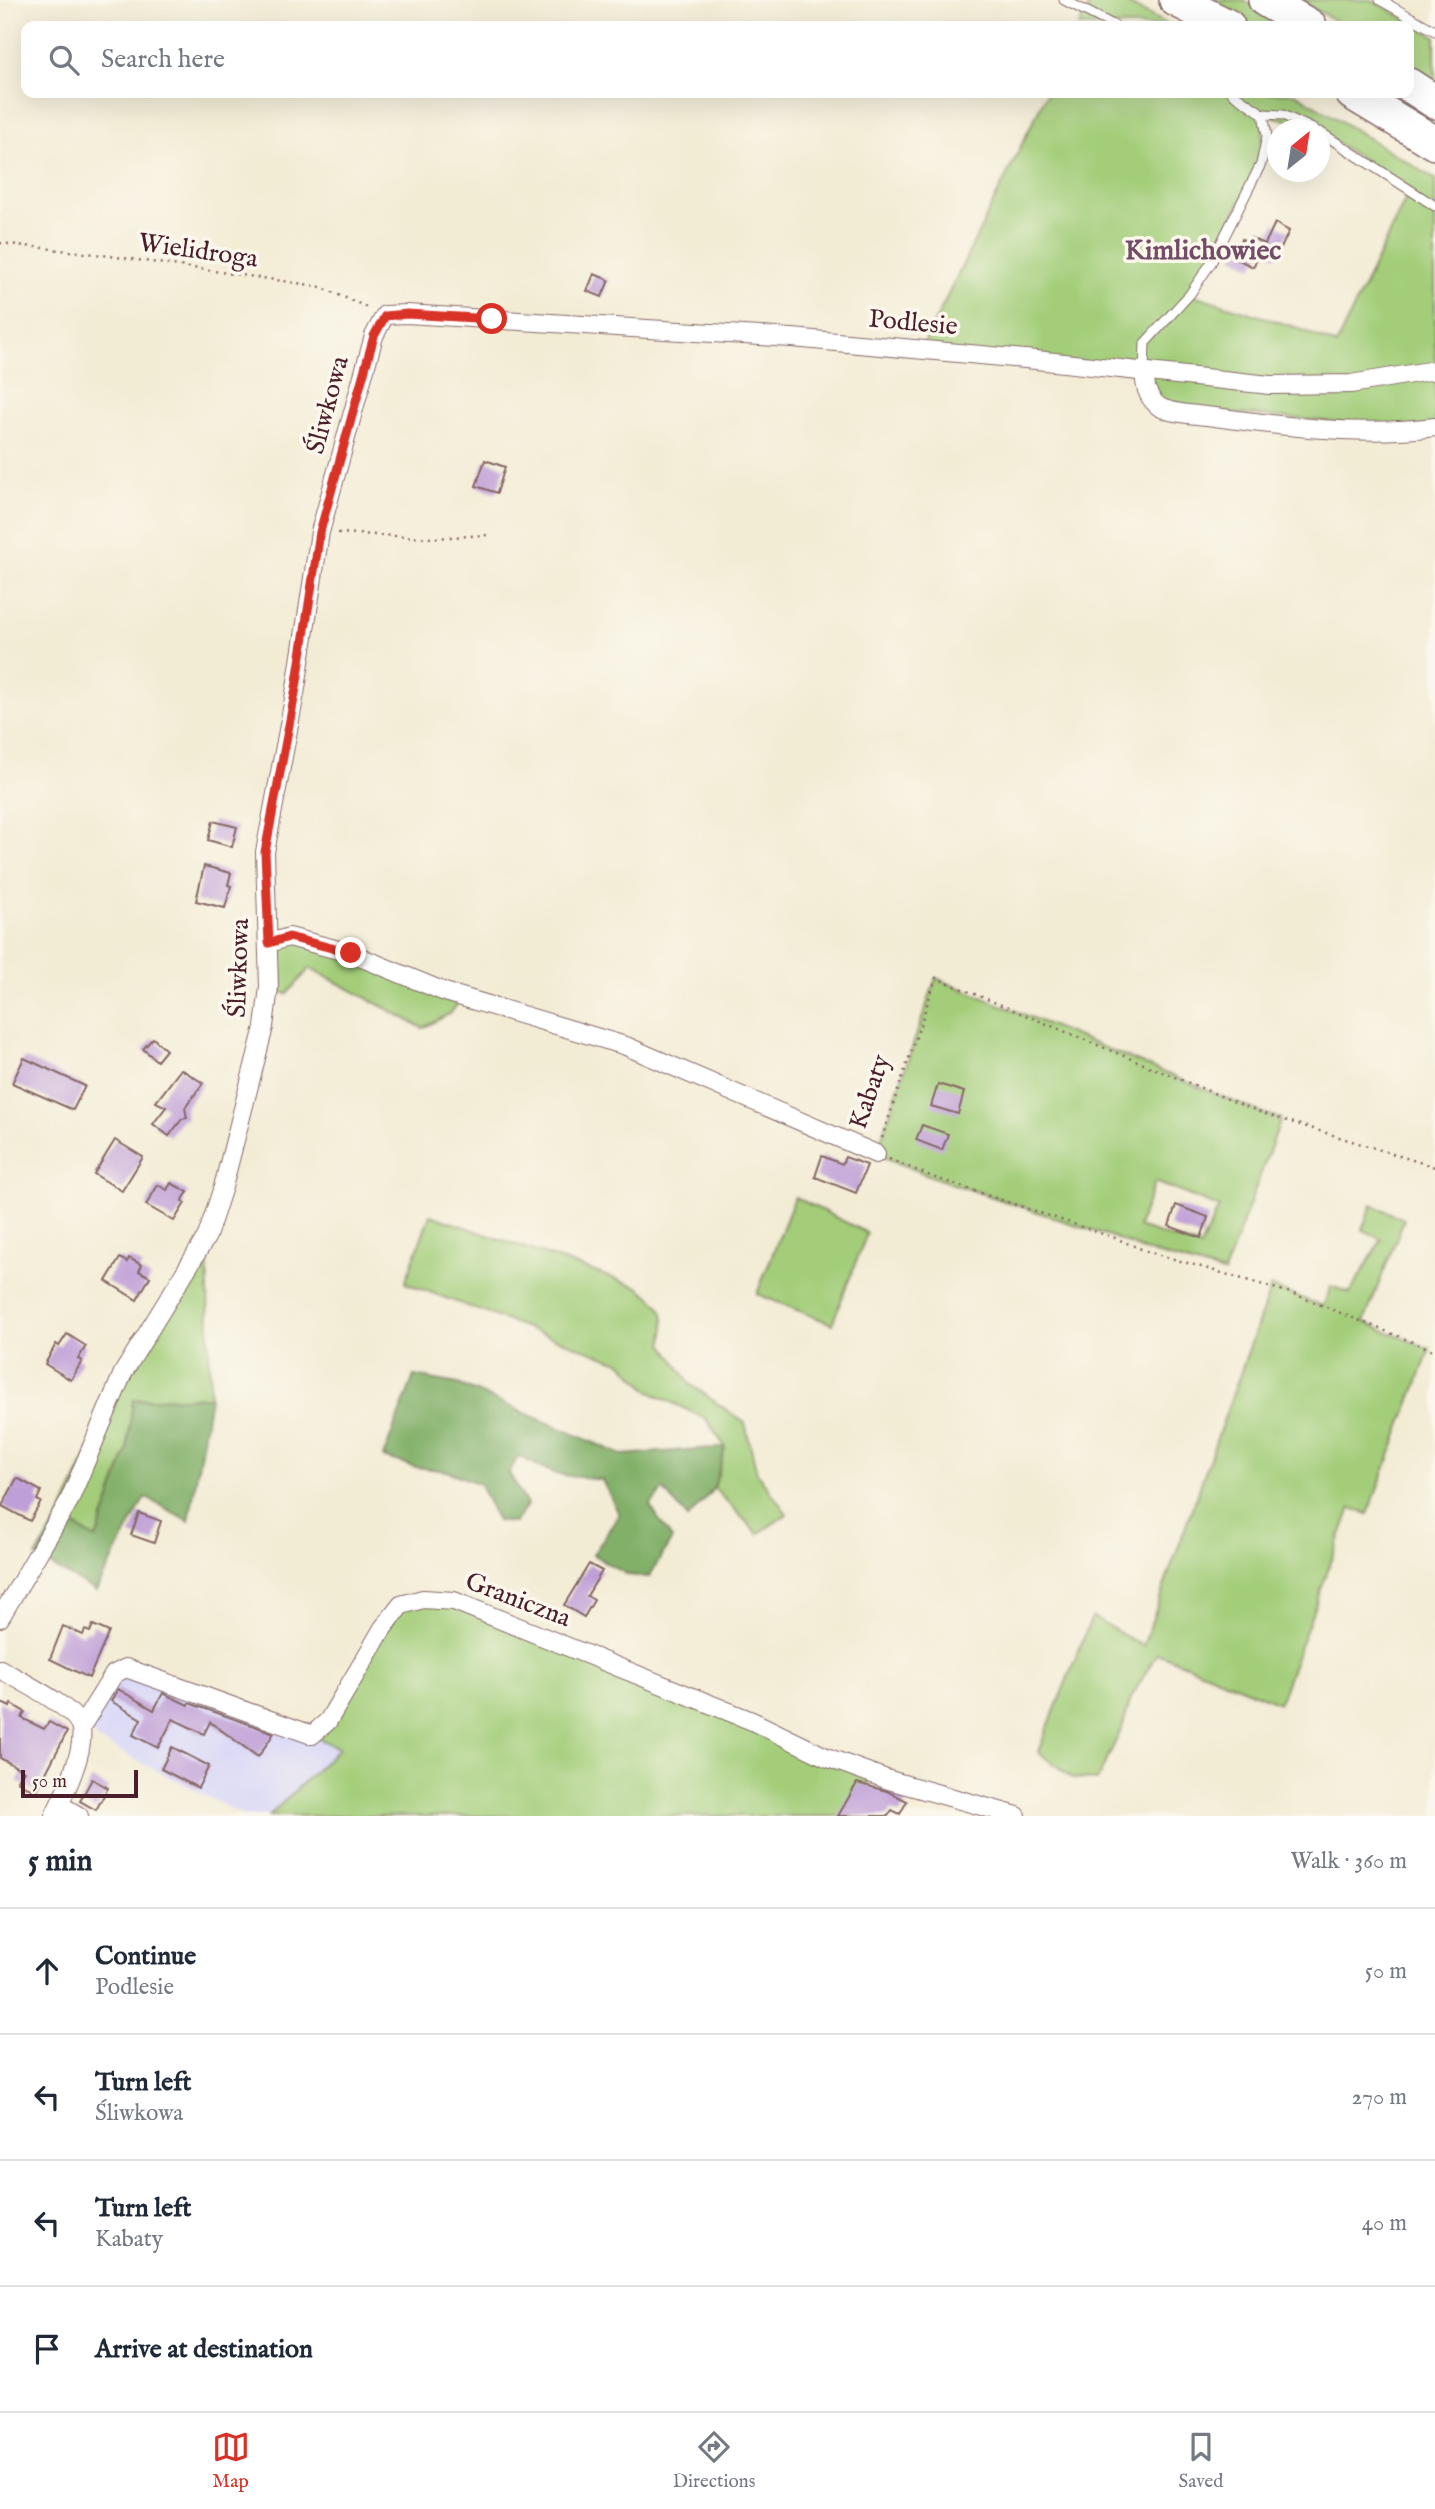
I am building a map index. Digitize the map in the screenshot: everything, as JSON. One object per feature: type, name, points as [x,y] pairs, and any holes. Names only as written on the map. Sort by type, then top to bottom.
[{"type":"highway","points":[[1176,0],[1218,21]]},
{"type":"highway","points":[[1265,0],[1301,21]]},
{"type":"highway","points":[[1414,88],[1435,102]]},
{"type":"highway","points":[[1360,98],[1435,143]]},
{"type":"street","name":"Podlesie","points":[[385,316],[407,314],[792,338],[1283,385],[1351,384],[1435,370]]},
{"type":"street","name":"Śliwkowa","points":[[0,1618],[69,1502],[124,1373],[207,1236],[223,1187],[264,1027],[269,987],[265,852],[296,688],[320,532],[374,336],[385,316]]},
{"type":"street","points":[[1144,371],[1146,393],[1159,407],[1184,413],[1302,429],[1435,427]]},
{"type":"street","name":"Kabaty","points":[[269,943],[289,937],[351,953],[445,992],[626,1046],[876,1154]]},
{"type":"street","name":"Graniczna","points":[[57,1810],[81,1747],[81,1727],[114,1674],[125,1668],[312,1735],[328,1721],[383,1628],[401,1605],[423,1599],[454,1601],[752,1721],[826,1757],[889,1780],[1017,1816]]},
{"type":"street","points":[[0,1669],[49,1697],[72,1714],[81,1727]]},
{"type":"street","points":[[57,1810],[79,1816]]},
{"type":"lane","points":[[1064,0],[1105,21]]},
{"type":"lane","points":[[1380,0],[1435,32]]},
{"type":"lane","points":[[1239,98],[1263,114],[1283,115],[1292,119]]},
{"type":"lane","points":[[1144,371],[1145,343],[1190,295],[1211,263],[1261,164],[1267,136],[1263,114]]},
{"type":"lane","points":[[1330,139],[1435,206]]},
{"type":"path","name":"Wielidroga","points":[[0,243],[318,286],[385,316]]},
{"type":"path","points":[[320,532],[432,538],[488,536]]},
{"type":"path","name":"Kabaty","points":[[876,1154],[936,978],[1259,1112],[1435,1167]]},
{"type":"path","points":[[876,1154],[933,1177],[1115,1238],[1146,1251],[1291,1293],[1435,1351]]},
{"type":"shaded area","points":[[126,1668],[312,1735],[339,1748],[269,1816],[244,1816],[96,1739],[86,1719]]},
{"type":"green space","points":[[1082,0],[1120,0],[1161,21],[1082,21],[1090,4]]},
{"type":"green space","points":[[1201,0],[1243,0],[1280,21],[1241,21]]},
{"type":"green space","points":[[1300,0],[1372,0],[1409,21],[1336,21]]},
{"type":"green space","points":[[1414,24],[1435,36],[1435,84],[1414,70]]},
{"type":"green space","points":[[1045,98],[1303,98],[1435,179],[1435,427],[1416,429],[1159,407],[1144,372],[921,350]],"holes":[[[1264,114],[1283,119],[1330,119],[1330,139],[1410,190],[1336,345],[1298,328],[1190,294],[1261,164]]]},
{"type":"green space","points":[[289,937],[462,997],[451,1013],[423,1028],[310,968],[287,994],[269,987],[269,943]]},
{"type":"green space","points":[[936,978],[1281,1119],[1224,1273],[1146,1251],[1115,1238],[933,1177],[876,1154]],"holes":[[[1155,1182],[1219,1207],[1200,1247],[1138,1227]]]},
{"type":"green space","points":[[795,1197],[867,1233],[832,1324],[757,1294]]},
{"type":"green space","points":[[1372,1205],[1404,1219],[1364,1322],[1430,1349],[1368,1514],[1351,1508],[1279,1703],[1157,1653],[1131,1698],[1122,1728],[1097,1780],[1072,1778],[1038,1752],[1092,1617],[1143,1646],[1271,1287],[1323,1306],[1331,1286],[1350,1293],[1381,1240],[1362,1229]]},
{"type":"green space","points":[[430,1215],[638,1287],[647,1294],[664,1316],[663,1343],[690,1384],[745,1423],[757,1473],[787,1514],[758,1534],[714,1488],[725,1447],[706,1419],[650,1392],[622,1363],[405,1283]]},
{"type":"green space","points":[[207,1236],[210,1397],[133,1400],[127,1450],[96,1539],[60,1517],[123,1373]]},
{"type":"green space","points":[[414,1376],[458,1384],[622,1455],[725,1447],[714,1488],[688,1518],[663,1489],[650,1506],[672,1539],[649,1577],[628,1575],[593,1555],[619,1514],[602,1480],[556,1474],[518,1456],[509,1473],[527,1505],[514,1523],[497,1521],[480,1484],[447,1471],[416,1467],[383,1457]]},
{"type":"green space","points":[[210,1397],[189,1521],[145,1497],[96,1591],[36,1557],[60,1517],[96,1539],[127,1450],[133,1400]]},
{"type":"green space","points":[[454,1601],[872,1774],[853,1816],[269,1816],[339,1748],[312,1735],[401,1605]]},
{"type":"building","points":[[1275,223],[1289,231],[1277,257],[1262,250]]},
{"type":"building","points":[[1251,238],[1265,244],[1253,267],[1233,257],[1242,239],[1249,242]]},
{"type":"building","points":[[594,274],[609,280],[602,297],[587,291]]},
{"type":"building","points":[[485,460],[505,467],[497,493],[476,486]]},
{"type":"building","points":[[213,821],[237,827],[232,847],[208,840]]},
{"type":"building","points":[[204,866],[231,873],[228,885],[231,886],[225,908],[196,901]]},
{"type":"building","points":[[153,1038],[166,1050],[157,1061],[143,1049]]},
{"type":"building","points":[[24,1058],[85,1086],[73,1110],[12,1083]]},
{"type":"building","points":[[181,1069],[203,1083],[185,1108],[187,1118],[182,1119],[169,1136],[153,1124],[166,1107],[156,1102]]},
{"type":"building","points":[[938,1084],[964,1092],[958,1114],[931,1106]]},
{"type":"building","points":[[922,1125],[948,1134],[942,1150],[916,1140]]},
{"type":"building","points":[[115,1140],[143,1157],[122,1191],[94,1174]]},
{"type":"building","points":[[822,1156],[842,1164],[845,1157],[867,1165],[856,1193],[815,1177]]},
{"type":"building","points":[[171,1183],[188,1192],[174,1221],[146,1205],[158,1185],[167,1190]]},
{"type":"building","points":[[1176,1205],[1208,1217],[1201,1238],[1169,1226]]},
{"type":"building","points":[[120,1258],[127,1262],[129,1258],[142,1265],[139,1271],[150,1277],[137,1300],[106,1281]]},
{"type":"building","points":[[67,1334],[86,1346],[78,1359],[82,1361],[71,1380],[45,1364],[56,1344],[59,1346]]},
{"type":"building","points":[[17,1478],[41,1491],[37,1500],[41,1502],[30,1521],[2,1506]]},
{"type":"building","points":[[139,1513],[161,1521],[154,1543],[131,1535]]},
{"type":"building","points":[[589,1564],[602,1571],[587,1596],[594,1600],[584,1617],[564,1605]]},
{"type":"building","points":[[93,1625],[109,1632],[89,1678],[50,1659],[63,1626],[83,1635],[85,1630],[90,1632]]},
{"type":"building","points":[[118,1689],[154,1710],[163,1693],[188,1705],[189,1703],[274,1733],[258,1757],[210,1722],[204,1734],[173,1719],[158,1748],[133,1735],[141,1719],[111,1701]]},
{"type":"building","points":[[0,1702],[10,1707],[11,1704],[25,1712],[22,1718],[44,1729],[49,1722],[67,1732],[36,1792],[17,1781],[24,1771],[0,1758]]},
{"type":"building","points":[[172,1747],[209,1766],[198,1788],[161,1769]]},
{"type":"building","points":[[92,1779],[108,1788],[96,1810],[80,1801]]},
{"type":"building","points":[[857,1783],[887,1791],[907,1801],[900,1814],[892,1810],[888,1816],[838,1816]]},
{"type":"district","name":"Kimlichowiec","points":[[1203,251]]},
{"type":"route","points":[[351,953],[289,937],[269,943],[265,852],[296,688],[320,532],[374,336],[385,316],[407,314],[492,319]]}]
